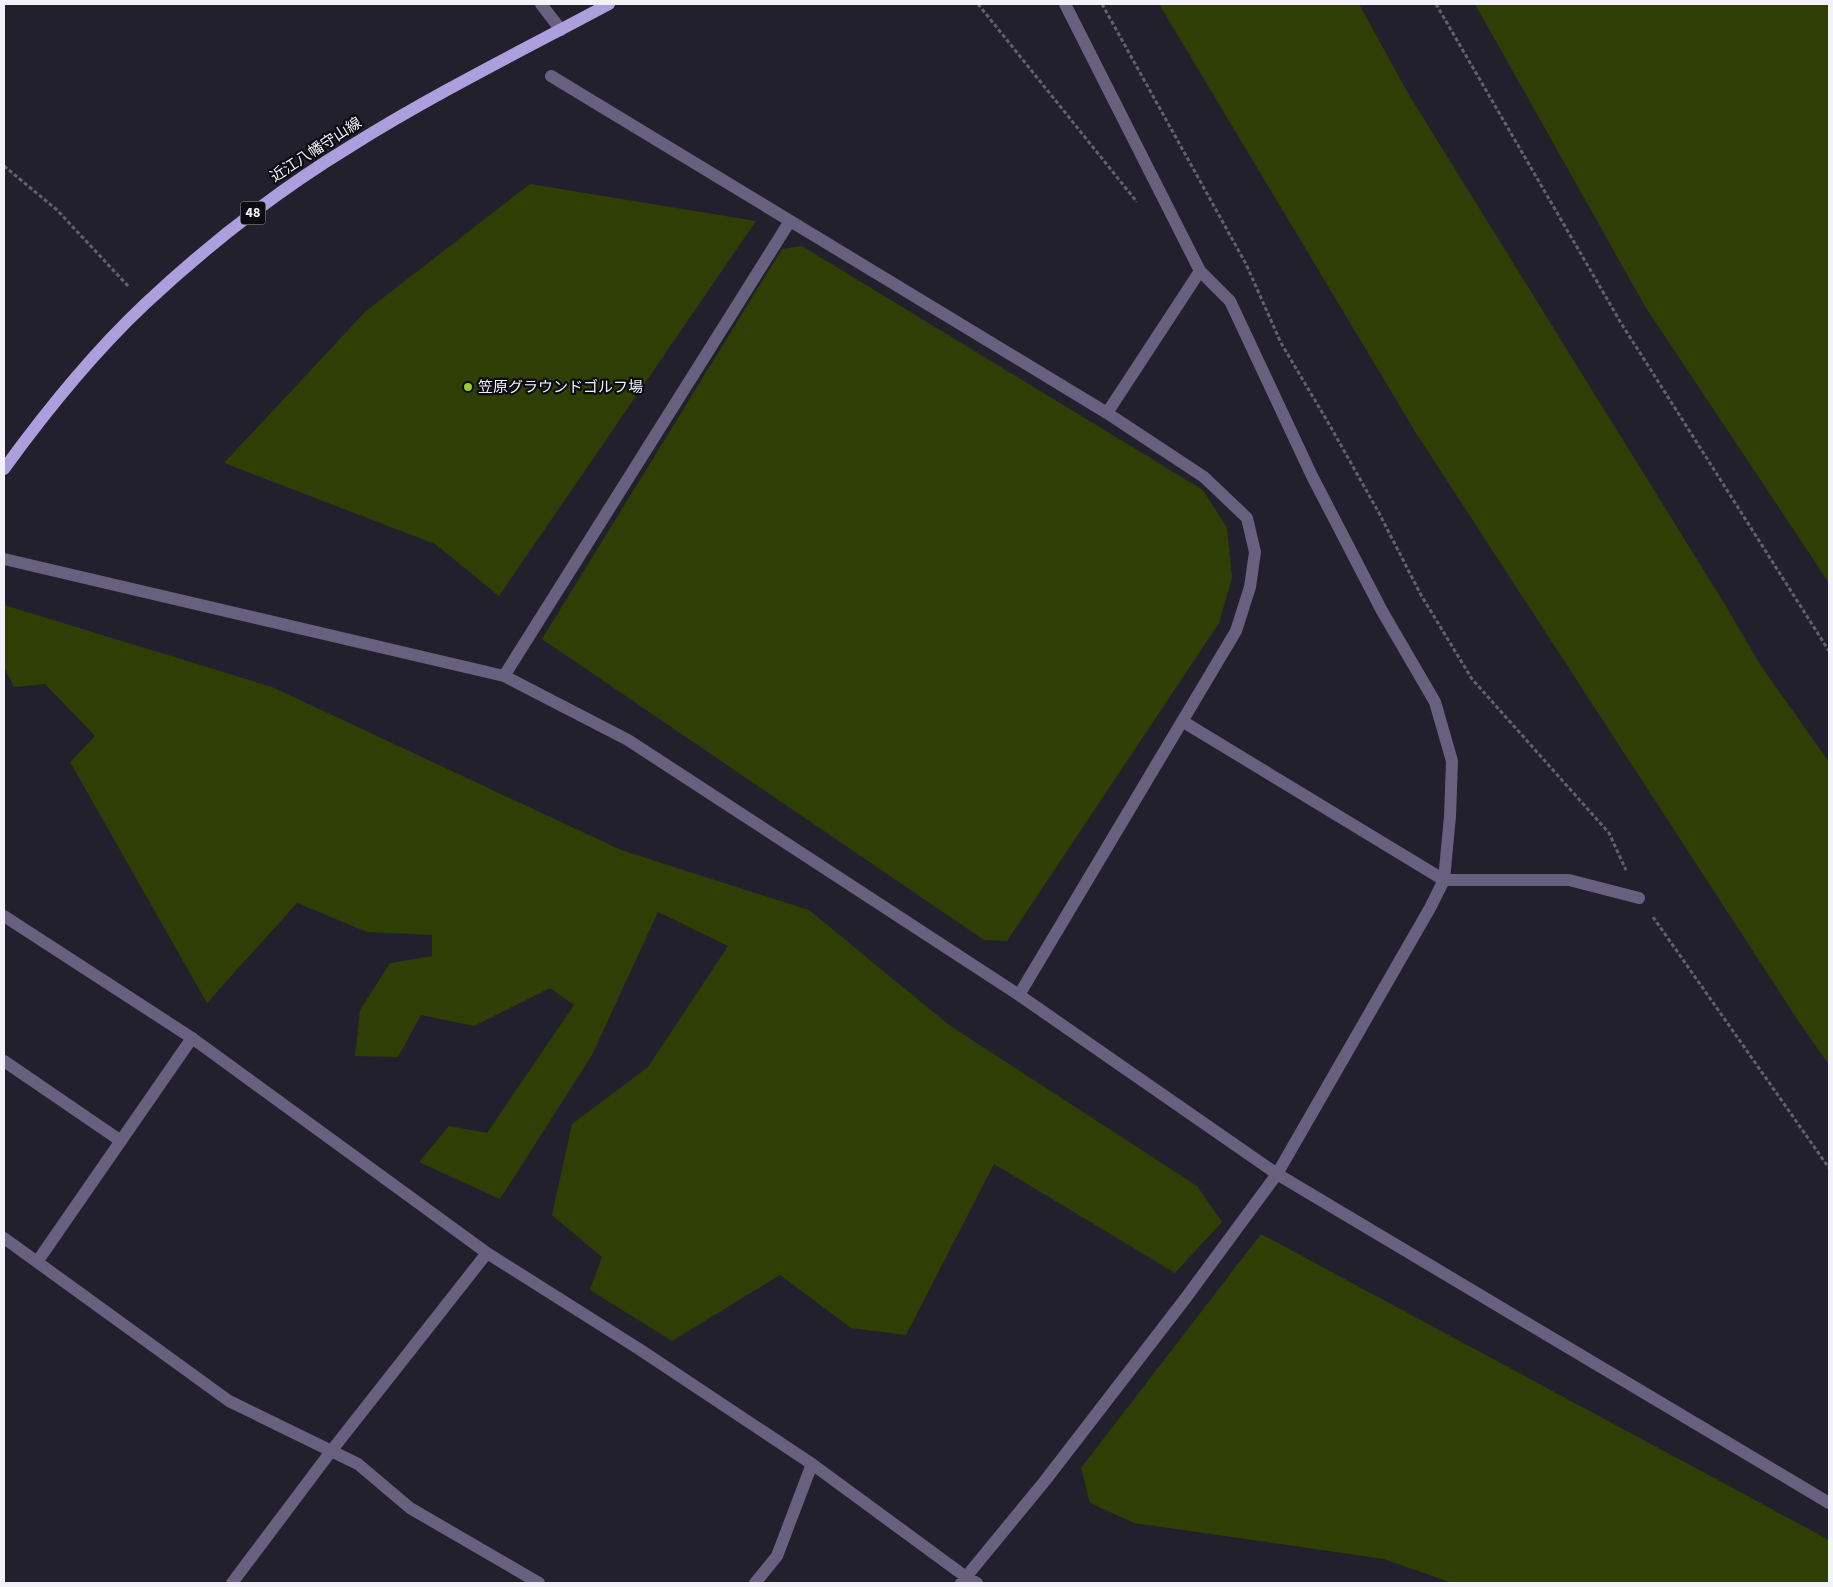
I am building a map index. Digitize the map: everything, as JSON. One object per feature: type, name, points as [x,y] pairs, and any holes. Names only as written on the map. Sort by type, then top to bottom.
[{"type":"main road","name":"近江八幡守山線","points":[[4,470],[22,444],[91,360],[145,304],[237,225],[284,190],[350,146],[405,113],[609,4]]},
{"type":"street","points":[[541,4],[561,30]]},
{"type":"street","points":[[4,916],[192,1038],[487,1253],[812,1464],[968,1581],[1185,1299],[1277,1174],[1430,908],[1444,880],[1450,816],[1452,761],[1435,702],[1382,611],[1312,476],[1230,301],[1200,271],[1065,4]]},
{"type":"street","points":[[551,76],[1107,413],[1204,477],[1247,518],[1254,552],[1250,587],[1236,631],[1020,995]]},
{"type":"street","points":[[504,676],[790,221]]},
{"type":"street","points":[[1107,413],[1200,271]]},
{"type":"street","points":[[4,559],[504,676],[628,740],[1020,995],[1277,1174],[1829,1503]]},
{"type":"street","points":[[1182,721],[1444,880],[1569,880],[1639,898]]},
{"type":"street","points":[[37,1262],[192,1038]]},
{"type":"street","points":[[4,1060],[121,1142]]},
{"type":"street","points":[[4,1238],[229,1400],[358,1464],[410,1508],[539,1583]]},
{"type":"street","points":[[232,1583],[332,1450],[487,1253]]},
{"type":"street","points":[[756,1583],[777,1556],[812,1464]]},
{"type":"path","points":[[978,4],[1140,206]]},
{"type":"path","points":[[1102,4],[1246,264],[1281,343],[1374,505],[1420,595],[1472,679],[1609,834],[1639,898],[1829,1168]]},
{"type":"path","points":[[1436,4],[1621,323],[1829,651]]},
{"type":"path","points":[[4,166],[57,210],[145,304]]},
{"type":"green space","points":[[1159,4],[1359,4],[1409,95],[1724,603],[1761,666],[1829,762],[1829,1065],[1801,1025],[1416,433]]},
{"type":"green space","points":[[1475,4],[1829,4],[1829,583],[1646,308]]},
{"type":"green space","name":"笠原グラウンドゴルフ場","points":[[530,184],[756,221],[499,596],[435,544],[224,463],[366,311]]},
{"type":"green space","points":[[802,246],[1203,490],[1227,528],[1232,578],[1219,623],[1007,941],[984,940],[542,639],[782,249]]},
{"type":"green space","points":[[4,605],[272,687],[621,850],[809,910],[949,1025],[1197,1186],[1222,1222],[1175,1273],[994,1164],[906,1335],[851,1328],[780,1275],[672,1341],[590,1290],[602,1257],[552,1215],[572,1124],[648,1067],[728,946],[658,912],[592,1055],[500,1199],[419,1162],[449,1126],[487,1133],[574,1005],[550,988],[474,1026],[421,1015],[398,1057],[355,1056],[360,1010],[390,963],[432,956],[432,935],[367,932],[297,903],[207,1003],[70,762],[95,736],[45,684],[14,687],[4,667]]},
{"type":"green space","points":[[1261,1234],[1829,1540],[1829,1583],[1452,1583],[1384,1559],[1134,1523],[1090,1503],[1081,1468]]},
{"type":"place","name":"笠原グラウンドゴルフ場","points":[[468,387]]}]
